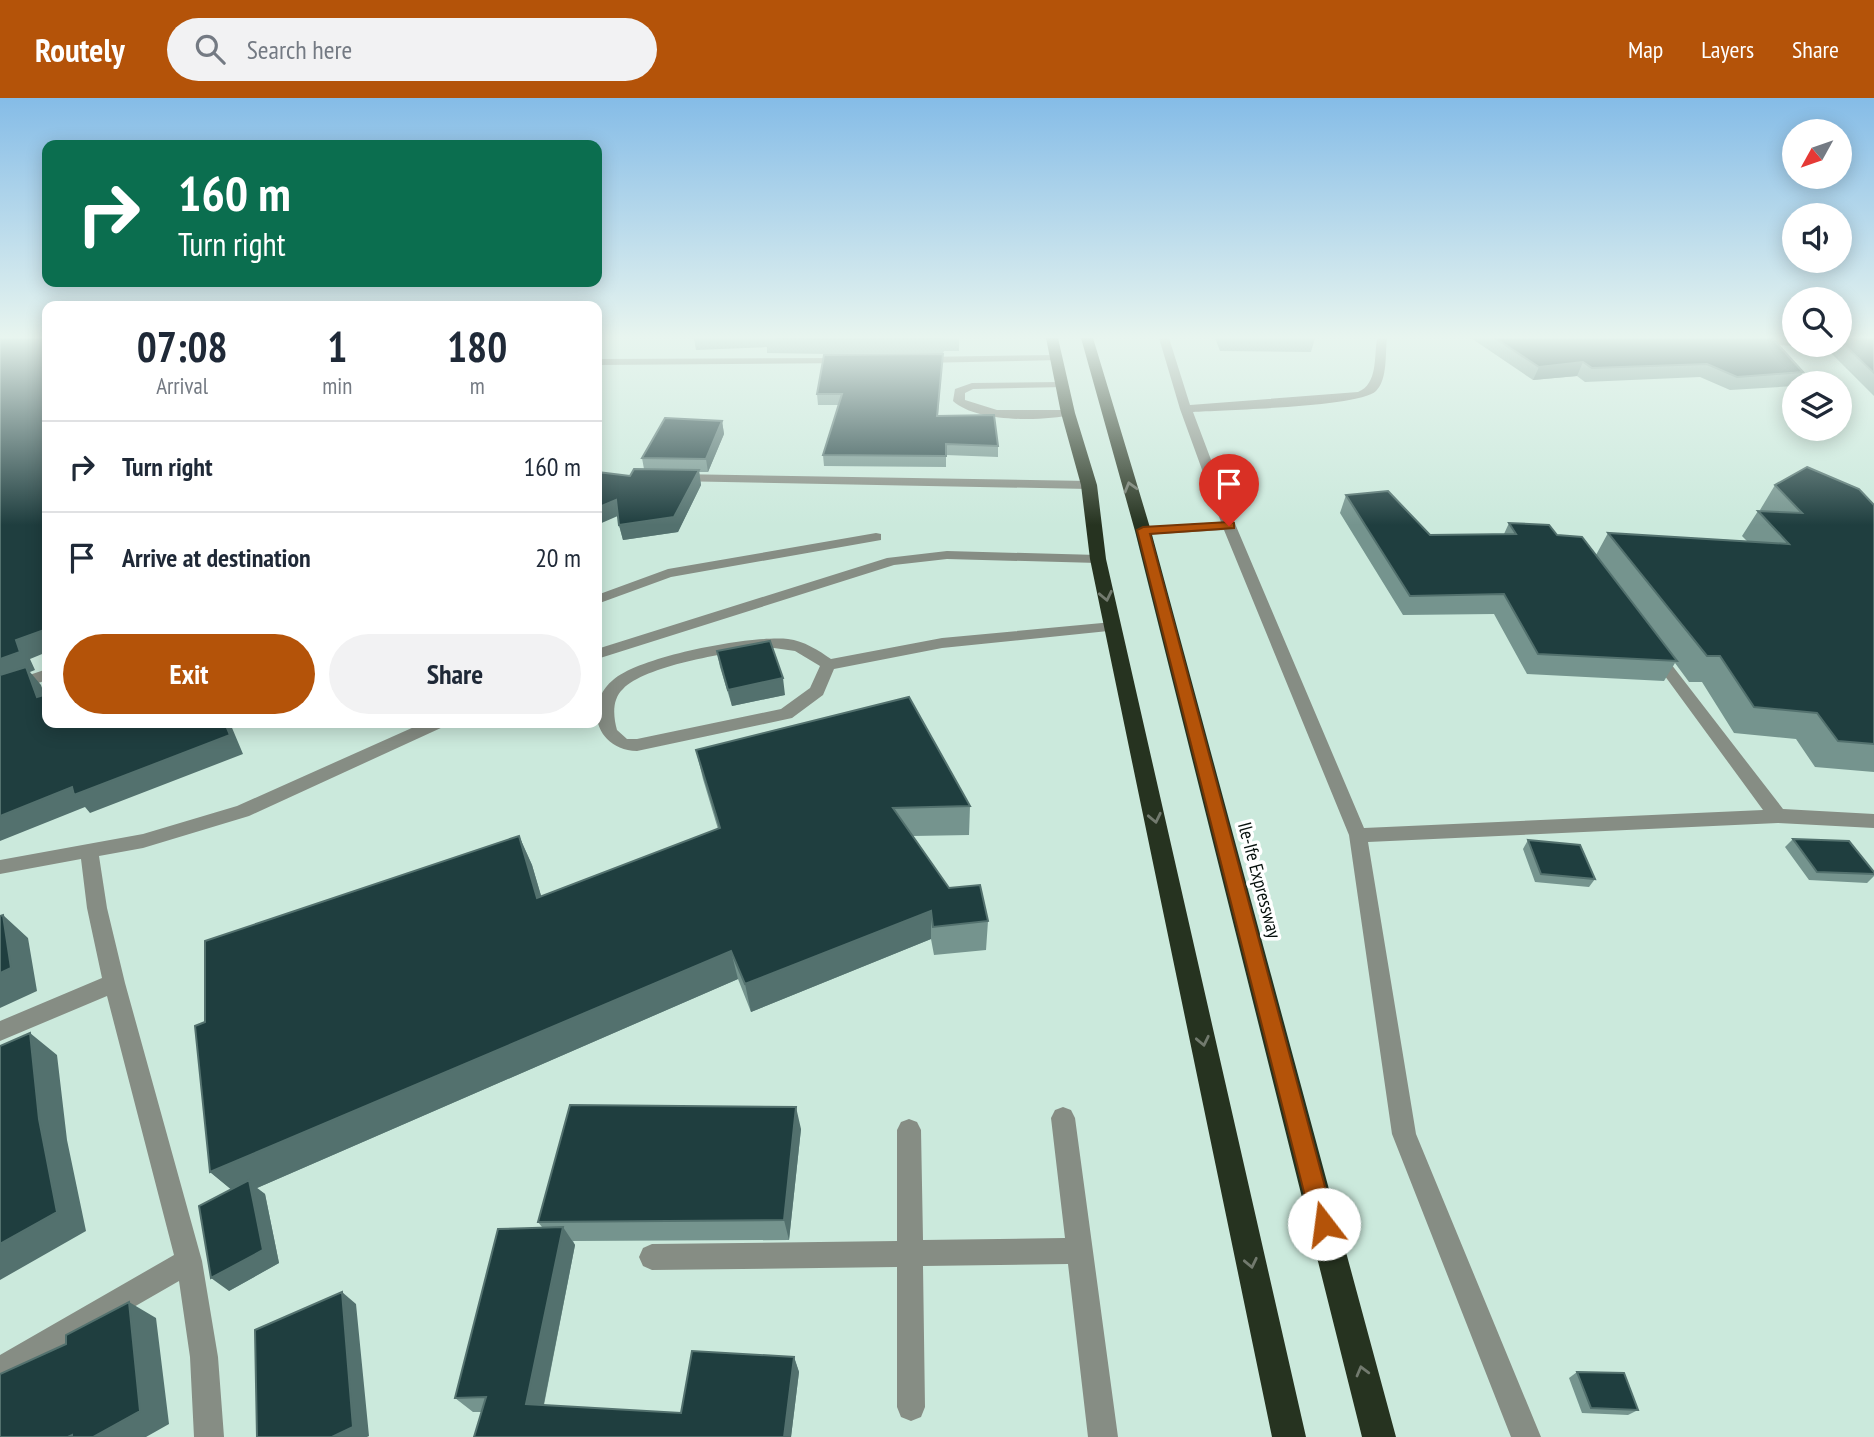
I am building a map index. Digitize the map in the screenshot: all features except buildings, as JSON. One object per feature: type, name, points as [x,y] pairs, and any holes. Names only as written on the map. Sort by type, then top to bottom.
[{"type":"highway","points":[[1065,400],[1088,485],[1098,559],[1289,1437]]},
{"type":"highway","name":"Ile-Ife Expressway","points":[[1105,400],[1143,530],[1379,1437]]},
{"type":"street","points":[[959,400],[969,408],[985,412],[1068,413]]},
{"type":"street","points":[[1183,400],[1229,526],[1358,835],[1404,1134],[1526,1437]]},
{"type":"street","points":[[1186,409],[1308,400]]},
{"type":"street","points":[[665,478],[1088,485]]},
{"type":"street","points":[[1143,530],[1229,526]]},
{"type":"street","points":[[602,598],[668,573],[876,537]]},
{"type":"street","points":[[602,652],[892,561],[947,555],[1098,559]]},
{"type":"street","points":[[828,665],[817,691],[786,714],[637,746],[621,743],[612,736],[604,715],[607,699],[620,681],[696,656],[743,647],[792,644],[828,665],[942,643],[1113,626]]},
{"type":"street","points":[[1647,642],[1778,816]]},
{"type":"street","points":[[0,691],[42,676]]},
{"type":"street","points":[[0,867],[154,838],[243,811],[426,728]]},
{"type":"street","points":[[1358,835],[1778,816],[1874,821]]},
{"type":"street","points":[[89,850],[97,908],[114,983],[189,1261],[204,1357],[209,1437]]},
{"type":"street","points":[[0,1031],[114,983]]},
{"type":"street","points":[[1063,1118],[1103,1437]]},
{"type":"street","points":[[909,1130],[912,1253],[911,1407]]},
{"type":"street","points":[[652,1257],[1080,1251]]},
{"type":"street","points":[[0,1370],[189,1261]]},
{"type":"route","points":[[1229,526],[1143,530],[1324,1224]]}]
